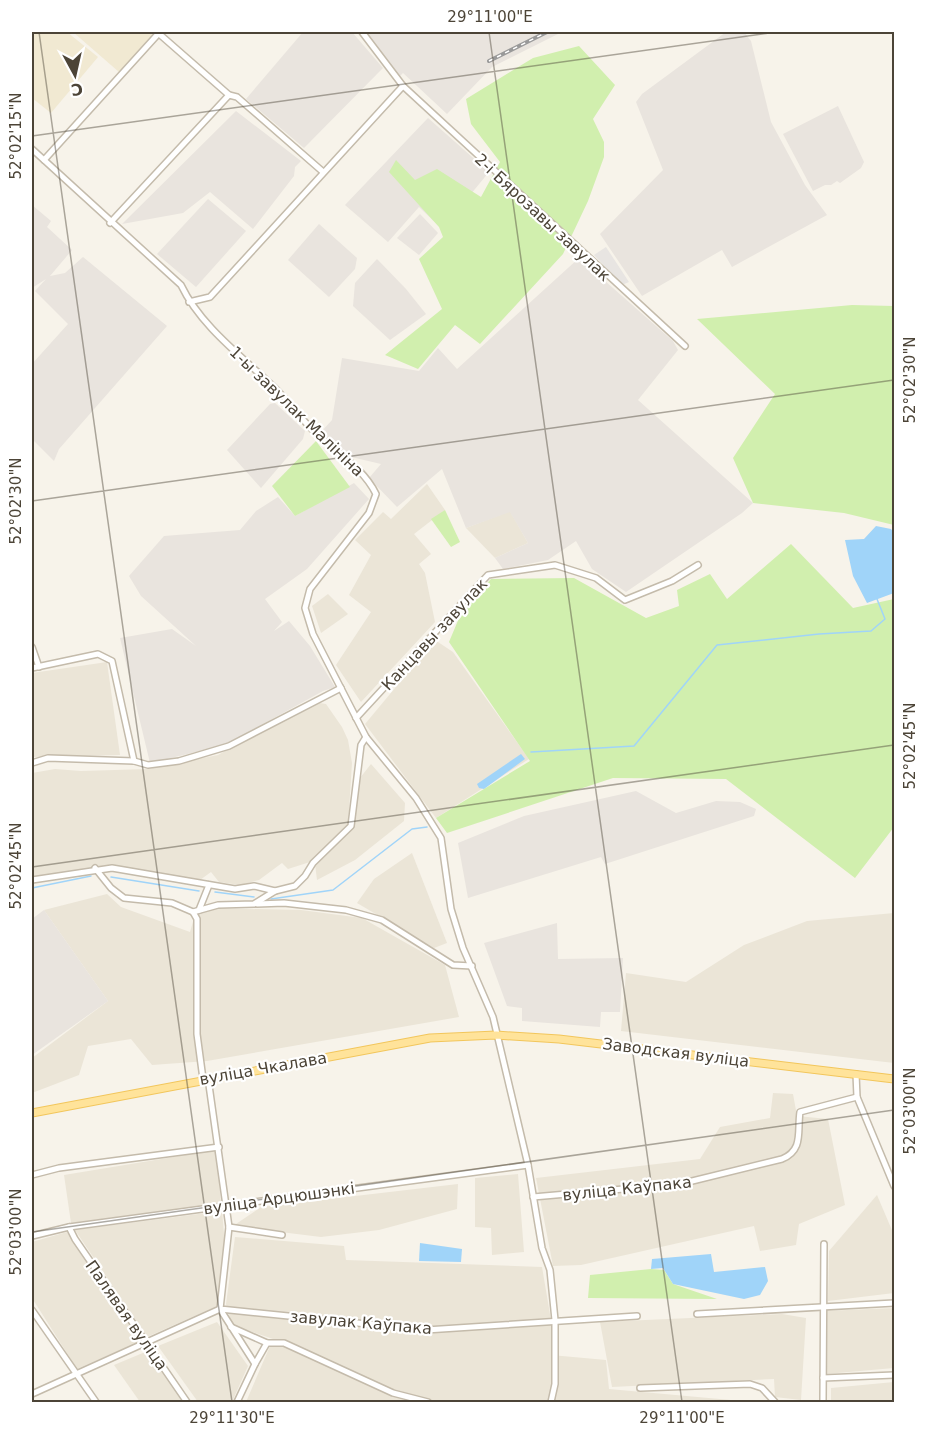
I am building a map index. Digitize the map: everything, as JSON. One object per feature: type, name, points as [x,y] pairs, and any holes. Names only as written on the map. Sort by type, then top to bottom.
[{"type":"main road","name":"вуліца Чкалава","points":[[32,1113],[206,1078],[430,1038],[496,1035]]},
{"type":"main road","name":"Заводская вуліца","points":[[496,1035],[618,1044],[894,1079]]},
{"type":"street","points":[[44,160],[158,32],[322,171]]},
{"type":"street","name":"2-і Бярозавы завулак","points":[[362,32],[403,86],[685,346]]},
{"type":"street","points":[[189,302],[210,297],[322,171],[403,86]]},
{"type":"street","points":[[111,223],[229,94]]},
{"type":"street","name":"1-ы завулак Малініна","points":[[32,149],[181,285],[189,302],[217,333],[279,392],[315,433],[363,474],[376,494],[369,513],[310,589],[305,608],[313,634],[356,718]]},
{"type":"street","name":"Канцавы завулак","points":[[356,718],[488,575],[555,565],[596,578],[625,600],[672,581],[698,565]]},
{"type":"street","points":[[32,647],[39,667]]},
{"type":"street","points":[[32,668],[98,654],[112,661],[134,761]]},
{"type":"street","points":[[32,763],[48,758],[134,761],[148,765],[179,760],[229,746],[340,688]]},
{"type":"street","points":[[356,718],[366,737],[429,815],[441,838],[451,909],[493,1017],[528,1165],[542,1248],[550,1269],[555,1320],[555,1384],[551,1402]]},
{"type":"street","points":[[254,904],[275,891],[295,886],[313,863],[351,826],[361,745],[366,737]]},
{"type":"street","points":[[95,868],[111,888],[123,898],[172,903],[196,911],[218,906],[284,903],[346,910],[382,920],[453,965],[472,966]]},
{"type":"street","points":[[32,880],[95,868],[112,868],[235,889],[254,886],[275,891]]},
{"type":"street","points":[[209,885],[196,911],[197,1034],[219,1147],[224,1206],[229,1227],[220,1309],[255,1364]]},
{"type":"street","points":[[856,1074],[857,1097],[894,1186]]},
{"type":"street","name":"вуліца Каўпака","points":[[533,1197],[680,1184],[782,1159],[790,1156],[799,1143],[800,1112],[857,1097]]},
{"type":"street","points":[[32,1175],[59,1168],[219,1147]]},
{"type":"street","name":"вуліца Арцюшэнкі","points":[[32,1236],[69,1227],[528,1165]]},
{"type":"street","name":"Палявая вуліца","points":[[69,1227],[187,1402]]},
{"type":"street","points":[[229,1227],[282,1235]]},
{"type":"street","points":[[823,1402],[824,1244]]},
{"type":"street","points":[[697,1314],[823,1309],[894,1303]]},
{"type":"street","points":[[32,1394],[220,1309]]},
{"type":"street","name":"завулак Каўпака","points":[[220,1309],[426,1330],[638,1316]]},
{"type":"street","points":[[32,1310],[96,1402]]},
{"type":"street","points":[[229,1326],[267,1343],[284,1343],[393,1393],[428,1402]]},
{"type":"street","points":[[237,1402],[267,1343]]},
{"type":"street","points":[[823,1377],[894,1375]]},
{"type":"street","points":[[640,1388],[750,1384],[762,1388],[775,1402]]},
{"type":"shaded area","points":[[32,32],[67,32],[98,57],[51,113],[32,98]]},
{"type":"shaded area","points":[[73,32],[155,32],[119,72]]},
{"type":"shaded area","points":[[303,32],[352,32],[383,68],[304,148],[246,99]]},
{"type":"shaded area","points":[[365,32],[562,32],[492,67],[447,114],[403,73],[398,78]]},
{"type":"shaded area","points":[[726,32],[744,32],[751,41],[771,122],[805,185],[827,215],[732,267],[722,250],[642,296],[600,234],[663,170],[636,102],[642,94]]},
{"type":"shaded area","points":[[838,106],[864,162],[861,168],[840,183],[837,181],[813,191],[783,134]]},
{"type":"shaded area","points":[[236,111],[301,161],[295,167],[294,176],[253,229],[210,192],[183,213],[122,224]]},
{"type":"shaded area","points":[[428,118],[489,172],[442,229],[419,207],[388,242],[345,205]]},
{"type":"shaded area","points":[[208,199],[246,231],[196,287],[157,254]]},
{"type":"shaded area","points":[[32,205],[51,221],[47,227],[72,250],[50,276],[65,273],[83,257],[167,326],[59,449],[54,461],[32,439],[32,364],[68,324],[35,291],[46,279],[32,288]]},
{"type":"shaded area","points":[[420,214],[438,233],[419,255],[397,238]]},
{"type":"shaded area","points":[[319,224],[357,258],[355,269],[329,297],[288,260]]},
{"type":"shaded area","points":[[606,247],[629,282],[622,285],[594,255]]},
{"type":"shaded area","points":[[579,258],[673,341],[678,350],[638,400],[753,503],[742,513],[626,592],[592,569],[576,541],[548,560],[503,569],[495,558],[528,543],[510,512],[466,528],[442,469],[397,507],[369,478],[381,464],[347,456],[321,432],[332,420],[342,358],[419,371],[438,348],[457,369]]},
{"type":"shaded area","points":[[377,259],[426,314],[390,340],[353,306],[355,283]]},
{"type":"shaded area","points":[[275,403],[305,431],[303,439],[261,488],[227,450],[270,404]]},
{"type":"shaded area","points":[[354,483],[369,499],[307,569],[265,599],[282,622],[274,631],[289,621],[310,646],[335,687],[323,691],[225,745],[150,763],[120,638],[172,629],[196,646],[141,596],[129,576],[164,536],[240,530],[256,511],[278,497],[295,516]]},
{"type":"shaded area","points":[[427,484],[445,510],[414,534],[431,554],[419,564],[425,573],[435,622],[361,702],[336,665],[371,612],[349,595],[371,555],[355,540],[383,512],[391,519]]},
{"type":"shaded area","points":[[510,511],[528,543],[495,558],[466,528]]},
{"type":"shaded area","points":[[328,594],[348,614],[321,633],[312,606]]},
{"type":"shaded area","points":[[435,640],[453,652],[529,759],[436,818],[365,724]]},
{"type":"shaded area","points":[[107,662],[120,755],[32,757],[32,673]]},
{"type":"shaded area","points":[[313,702],[326,704],[342,727],[348,740],[352,763],[348,826],[331,845],[310,862],[288,869],[282,863],[259,880],[240,885],[219,882],[211,872],[200,880],[109,865],[33,877],[32,773],[55,769],[81,771],[148,769],[218,755]]},
{"type":"shaded area","points":[[371,764],[405,803],[404,821],[355,860],[317,880],[315,864],[354,827],[360,778]]},
{"type":"shaded area","points":[[636,791],[676,813],[716,801],[740,802],[756,809],[754,816],[605,864],[601,857],[468,898],[458,843],[524,816]]},
{"type":"shaded area","points":[[412,853],[447,943],[434,948],[357,903],[374,879]]},
{"type":"shaded area","points":[[107,894],[121,907],[190,932],[197,908],[301,910],[362,918],[445,965],[459,1017],[207,1061],[152,1065],[131,1039],[88,1046],[79,1075],[32,1093],[32,1058],[108,1001],[44,910]]},
{"type":"shaded area","points":[[44,910],[108,1001],[32,1055],[32,919]]},
{"type":"shaded area","points":[[894,913],[894,1063],[621,1031],[626,973],[686,982],[744,945],[807,921]]},
{"type":"shaded area","points":[[557,923],[558,959],[623,958],[620,1012],[601,1012],[600,1027],[522,1021],[522,1008],[507,1006],[484,943]]},
{"type":"shaded area","points":[[773,1093],[793,1094],[797,1116],[828,1119],[845,1205],[799,1224],[796,1245],[760,1251],[754,1226],[581,1265],[553,1266],[536,1178],[700,1159],[720,1127],[770,1118]]},
{"type":"shaded area","points":[[216,1150],[221,1203],[71,1223],[64,1175]]},
{"type":"shaded area","points":[[518,1174],[524,1252],[492,1255],[491,1228],[475,1227],[475,1178]]},
{"type":"shaded area","points":[[458,1184],[457,1209],[379,1230],[321,1237],[233,1226],[261,1207]]},
{"type":"shaded area","points":[[877,1195],[894,1235],[894,1293],[828,1301],[829,1251]]},
{"type":"shaded area","points":[[222,1211],[225,1245],[217,1306],[147,1337],[75,1230]]},
{"type":"shaded area","points":[[67,1232],[141,1341],[77,1369],[32,1298],[32,1242]]},
{"type":"shaded area","points":[[235,1237],[344,1246],[346,1260],[542,1267],[552,1326],[551,1355],[606,1360],[609,1389],[753,1402],[246,1402],[273,1339],[232,1325],[226,1304]]},
{"type":"shaded area","points":[[894,1308],[894,1368],[826,1374],[824,1311]]},
{"type":"shaded area","points":[[782,1314],[806,1318],[801,1400],[775,1397],[774,1379],[612,1387],[600,1322]]},
{"type":"shaded area","points":[[217,1322],[248,1366],[232,1402],[198,1402],[158,1346]]},
{"type":"shaded area","points":[[150,1350],[183,1402],[140,1402],[114,1365]]},
{"type":"shaded area","points":[[894,1382],[894,1402],[831,1402],[831,1388]]},
{"type":"green space","points":[[579,46],[615,85],[593,119],[604,142],[604,157],[588,201],[563,254],[480,344],[455,325],[418,369],[385,355],[442,309],[419,259],[443,237],[439,227],[389,172],[396,160],[415,180],[437,169],[481,197],[500,162],[471,124],[466,99],[533,58]]},
{"type":"green space","points":[[852,305],[894,306],[894,525],[844,513],[753,503],[733,458],[775,394],[697,319]]},
{"type":"green space","points":[[316,441],[350,487],[295,516],[272,486]]},
{"type":"green space","points":[[445,510],[460,542],[451,547],[431,519]]},
{"type":"green space","points":[[791,544],[853,608],[894,599],[894,827],[855,878],[726,779],[613,778],[447,833],[436,818],[530,761],[449,642],[462,611],[491,579],[574,578],[646,618],[679,606],[677,590],[710,574],[727,599]]},
{"type":"green space","points":[[651,1269],[664,1270],[673,1284],[717,1299],[588,1298],[590,1275]]},
{"type":"water","points":[[876,526],[891,529],[894,533],[894,593],[867,603],[853,576],[845,540],[864,539]]},
{"type":"water","points":[[521,754],[525,759],[484,789],[479,788],[477,784]]},
{"type":"water","points":[[420,1243],[462,1249],[461,1262],[419,1261]]},
{"type":"water","points":[[711,1254],[714,1272],[765,1267],[768,1281],[760,1295],[744,1299],[673,1284],[663,1268],[651,1269],[652,1259]]},
{"type":"waterway","points":[[531,752],[634,746],[717,645],[871,631],[885,619],[877,599]]},
{"type":"waterway","points":[[271,899],[333,890],[412,829],[427,827]]},
{"type":"waterway","points":[[32,888],[91,876]]},
{"type":"waterway","points":[[111,877],[199,891]]},
{"type":"waterway","points":[[215,892],[254,897]]},
{"type":"railway","points":[[489,61],[547,32]]}]
